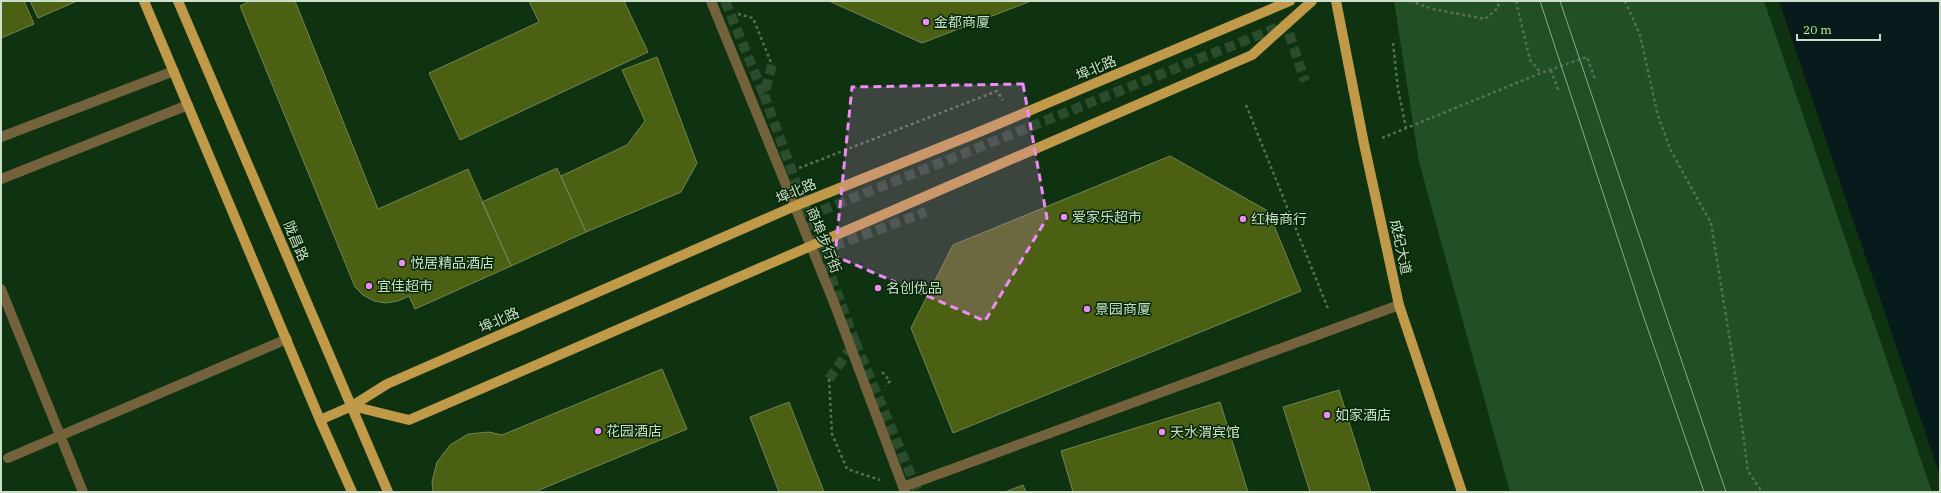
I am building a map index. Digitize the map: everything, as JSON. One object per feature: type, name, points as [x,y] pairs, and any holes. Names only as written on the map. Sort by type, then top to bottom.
[{"type":"main road","points":[[144,1],[320,420],[352,492]]},
{"type":"main road","name":"陇昌路","points":[[178,1],[388,492]]},
{"type":"main road","name":"埠北路","points":[[320,420],[352,406],[387,384],[795,206],[1015,117],[1290,1]]},
{"type":"main road","points":[[352,406],[408,420],[1252,55],[1312,1]]},
{"type":"main road","name":"成纪大道","points":[[1336,1],[1364,144],[1399,305],[1462,492]]},
{"type":"street","name":"商埠步行街","points":[[713,5],[811,246],[904,490]]},
{"type":"street","points":[[1,137],[174,71]]},
{"type":"street","points":[[1,179],[188,105]]},
{"type":"street","points":[[1,289],[83,492]]},
{"type":"street","points":[[904,490],[1399,305]]},
{"type":"street","points":[[8,458],[287,339]]},
{"type":"path","points":[[1410,1],[1433,9],[1485,19],[1499,7],[1497,1]]},
{"type":"path","points":[[1516,1],[1530,60],[1541,74]]},
{"type":"path","points":[[1625,1],[1640,35],[1658,116],[1671,151],[1711,223],[1734,366],[1748,471],[1762,492]]},
{"type":"path","points":[[713,5],[753,18],[772,65]]},
{"type":"path","points":[[1393,43],[1398,88],[1406,128]]},
{"type":"path","points":[[1364,144],[1588,57],[1595,79]]},
{"type":"path","points":[[1552,70],[1559,92]]},
{"type":"path","points":[[798,168],[998,91],[1015,117]]},
{"type":"path","points":[[1246,105],[1336,329]]},
{"type":"path","points":[[829,379],[832,434],[847,469],[904,490]]},
{"type":"highlighted area","points":[[1023,84],[1047,218],[985,321],[835,256],[852,87]]},
{"type":"green space","points":[[1394,1],[1764,1],[1932,492],[1510,492],[1419,162]]},
{"type":"shaded area","points":[[1779,1],[1940,1],[1940,476]]},
{"type":"building","points":[[1,1],[24,1],[34,24],[1,38]]},
{"type":"building","points":[[30,1],[77,1],[38,18]]},
{"type":"building","points":[[250,1],[295,1],[378,209],[468,169],[511,266],[415,309],[409,296],[398,301],[386,303],[374,301],[363,295],[355,287],[240,6]]},
{"type":"building","points":[[529,1],[624,1],[648,52],[460,140],[429,73],[539,22]]},
{"type":"building","name":"金都商厦","points":[[829,1],[1031,1],[922,43]]},
{"type":"building","points":[[657,57],[697,163],[681,192],[586,232],[561,176],[627,145],[645,121],[622,70]]},
{"type":"building","name":"景园商厦","points":[[1170,156],[1268,211],[1301,291],[953,433],[911,328],[953,245]]},
{"type":"building","points":[[557,168],[586,232],[511,266],[482,202]]},
{"type":"building","name":"花园酒店","points":[[662,369],[687,429],[539,490],[538,492],[433,492],[432,482],[437,462],[450,445],[468,434],[489,432],[502,435]]},
{"type":"building","points":[[1339,390],[1371,492],[1310,492],[1283,407]]},
{"type":"building","points":[[789,402],[824,492],[779,492],[750,417]]},
{"type":"building","points":[[1220,402],[1248,492],[1073,492],[1061,451]]},
{"type":"building","points":[[1023,485],[1026,492],[1005,492]]},
{"type":"tunnel","points":[[725,1],[764,95]]},
{"type":"tunnel","points":[[808,216],[1286,24],[1305,81]]},
{"type":"tunnel","points":[[772,65],[764,95],[855,342],[829,379]]},
{"type":"tunnel","points":[[820,251],[926,212]]},
{"type":"tunnel","points":[[855,342],[918,492]]},
{"type":"tram line","points":[[1540,1],[1643,315],[1704,492]]},
{"type":"tram line","points":[[1560,1],[1726,492]]},
{"type":"place","name":"金都商厦","points":[[926,22]]},
{"type":"place","name":"爱家乐超市","points":[[1064,217]]},
{"type":"place","name":"红梅商行","points":[[1243,219]]},
{"type":"place","name":"悦居精品酒店","points":[[402,263]]},
{"type":"place","name":"宜佳超市","points":[[369,286]]},
{"type":"place","name":"名创优品","points":[[878,288]]},
{"type":"place","name":"景园商厦","points":[[1087,309]]},
{"type":"place","name":"如家酒店","points":[[1327,415]]},
{"type":"place","name":"花园酒店","points":[[598,431]]},
{"type":"place","name":"天水渭宾馆","points":[[1162,432]]}]
